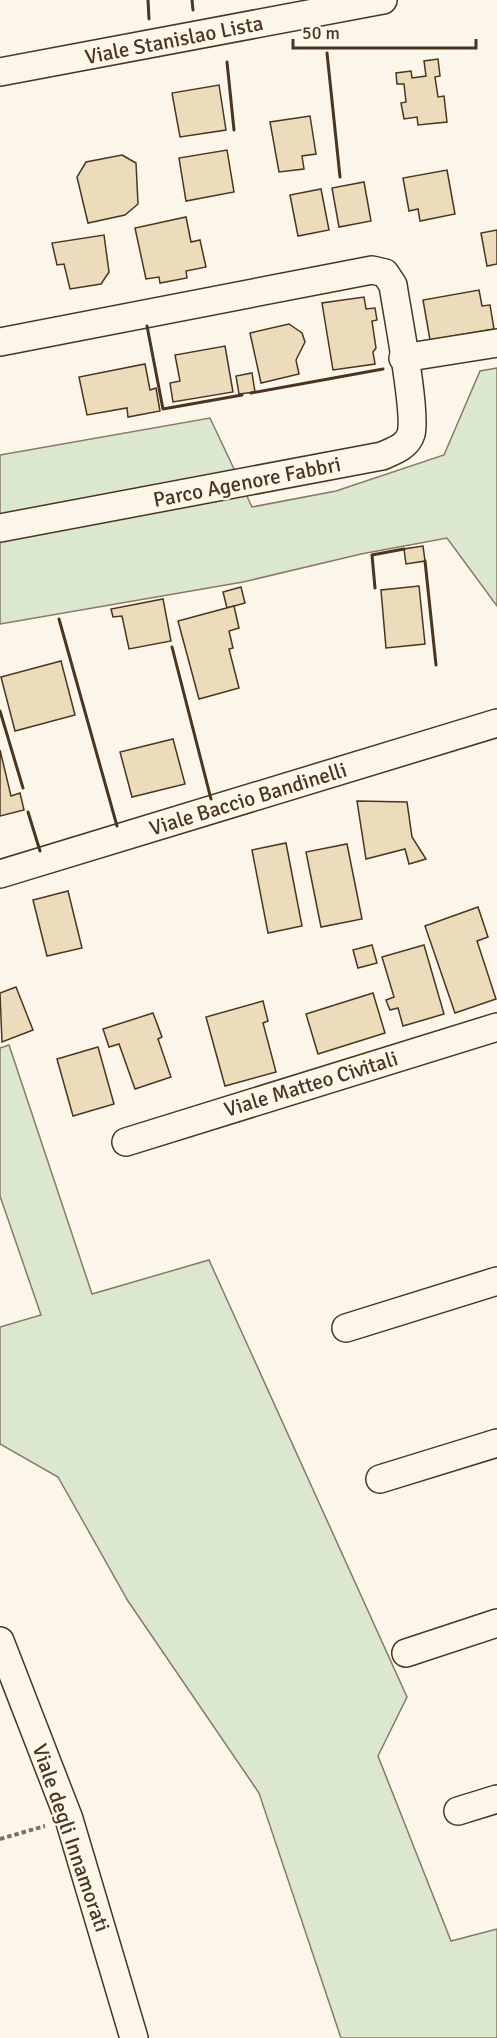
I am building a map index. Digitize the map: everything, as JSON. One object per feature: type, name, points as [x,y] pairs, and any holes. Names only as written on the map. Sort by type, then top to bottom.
[{"type":"street","name":"Viale Stanislao Lista","points":[[0,72],[383,0]]},
{"type":"street","name":"Parco Agenore Fabbri","points":[[0,342],[372,270],[385,273],[393,285],[411,407],[411,434],[402,447],[382,456],[0,528]]},
{"type":"street","points":[[403,358],[497,343]]},
{"type":"street","name":"Viale Baccio Bandinelli","points":[[0,874],[497,723]]},
{"type":"street","name":"Viale Matteo Civitali","points":[[126,1142],[497,1027]]},
{"type":"street","points":[[346,1328],[497,1281]]},
{"type":"street","points":[[380,1479],[497,1443]]},
{"type":"street","points":[[406,1653],[497,1623]]},
{"type":"street","name":"Viale degli Innamorati","points":[[0,1641],[69,1819],[134,2038]]},
{"type":"street","points":[[458,1811],[497,1798]]},
{"type":"path","points":[[0,1839],[69,1819]]},
{"type":"green space","points":[[497,368],[497,606],[447,538],[361,554],[243,582],[0,624],[0,455],[210,418],[252,507],[336,491],[444,455],[480,371]]},
{"type":"green space","points":[[9,1045],[92,1294],[209,1260],[407,1697],[378,1756],[451,1941],[497,1929],[497,2038],[341,2038],[259,1793],[128,1601],[58,1477],[0,1444],[0,1327],[41,1315],[0,1196],[0,1048]]},
{"type":"building","points":[[438,59],[440,76],[435,77],[438,97],[444,96],[447,122],[418,125],[417,117],[404,119],[401,103],[406,102],[404,84],[397,84],[396,73],[411,71],[412,78],[426,76],[424,61]]},
{"type":"building","points":[[219,85],[226,130],[180,137],[172,93]]},
{"type":"building","points":[[310,116],[316,154],[302,156],[304,169],[279,172],[270,122]]},
{"type":"building","points":[[227,150],[234,192],[186,201],[179,158]]},
{"type":"building","points":[[122,155],[136,163],[138,204],[125,215],[88,223],[77,177],[86,162]]},
{"type":"building","points":[[447,170],[455,214],[420,221],[418,209],[409,211],[403,178]]},
{"type":"building","points":[[364,182],[371,221],[339,227],[332,188]]},
{"type":"building","points":[[321,189],[329,230],[298,236],[290,195]]},
{"type":"building","points":[[186,217],[191,242],[200,240],[206,267],[186,271],[187,278],[160,283],[159,277],[146,279],[135,228]]},
{"type":"building","points":[[497,230],[497,264],[487,266],[481,233]]},
{"type":"building","points":[[104,235],[109,272],[101,284],[70,289],[64,264],[57,265],[52,243]]},
{"type":"building","points":[[479,290],[482,306],[490,305],[494,329],[430,340],[423,300]]},
{"type":"building","points":[[364,297],[366,309],[375,308],[377,320],[372,321],[376,348],[373,352],[375,364],[333,370],[322,303]]},
{"type":"building","points":[[289,324],[302,333],[305,342],[296,360],[299,374],[261,383],[250,333]]},
{"type":"building","points":[[225,346],[233,392],[173,402],[170,383],[180,381],[175,355]]},
{"type":"building","points":[[145,364],[150,390],[156,388],[160,411],[128,417],[127,408],[87,415],[79,377]]},
{"type":"building","points":[[252,373],[255,392],[239,394],[236,376]]},
{"type":"building","points":[[423,546],[425,561],[406,564],[404,549]]},
{"type":"building","points":[[419,586],[425,644],[386,648],[381,590]]},
{"type":"building","points":[[241,587],[245,603],[227,608],[223,592]]},
{"type":"building","points":[[163,599],[171,641],[129,649],[122,616],[113,617],[111,609]]},
{"type":"building","points":[[234,606],[239,628],[229,631],[233,648],[229,649],[239,688],[199,699],[178,621]]},
{"type":"building","points":[[61,661],[75,715],[15,731],[1,677]]},
{"type":"building","points":[[173,739],[185,784],[132,797],[120,752]]},
{"type":"building","points":[[0,750],[11,796],[20,793],[24,810],[0,816]]},
{"type":"building","points":[[357,801],[407,802],[412,837],[426,859],[409,864],[405,849],[366,859]]},
{"type":"building","points":[[286,843],[302,926],[268,933],[252,850]]},
{"type":"building","points":[[347,844],[362,919],[321,927],[306,852]]},
{"type":"building","points":[[68,891],[82,948],[47,956],[33,900]]},
{"type":"building","points":[[478,907],[488,937],[477,941],[496,999],[455,1013],[425,926]]},
{"type":"building","points":[[372,945],[377,963],[358,968],[353,950]]},
{"type":"building","points":[[424,945],[444,1014],[403,1026],[398,1008],[390,1010],[386,1000],[394,997],[382,957]]},
{"type":"building","points":[[16,987],[33,1030],[2,1042],[0,993]]},
{"type":"building","points":[[373,993],[385,1033],[318,1054],[306,1014]]},
{"type":"building","points":[[263,1001],[268,1021],[263,1023],[276,1072],[225,1086],[206,1017]]},
{"type":"building","points":[[153,1013],[162,1037],[158,1039],[171,1077],[135,1089],[119,1044],[109,1047],[103,1029]]},
{"type":"building","points":[[98,1047],[114,1104],[73,1116],[57,1059]]},
{"type":"wall","points":[[148,0],[149,19]]},
{"type":"wall","points":[[192,0],[193,10]]},
{"type":"wall","points":[[327,53],[340,177]]},
{"type":"wall","points":[[227,62],[234,130]]},
{"type":"wall","points":[[147,326],[163,409],[242,395]]},
{"type":"wall","points":[[251,393],[383,369]]},
{"type":"wall","points":[[375,588],[372,555],[404,549]]},
{"type":"wall","points":[[425,561],[436,665]]},
{"type":"wall","points":[[59,619],[117,826]]},
{"type":"wall","points":[[172,647],[211,799]]},
{"type":"wall","points":[[0,711],[23,788]]},
{"type":"wall","points":[[28,812],[40,851]]}]
